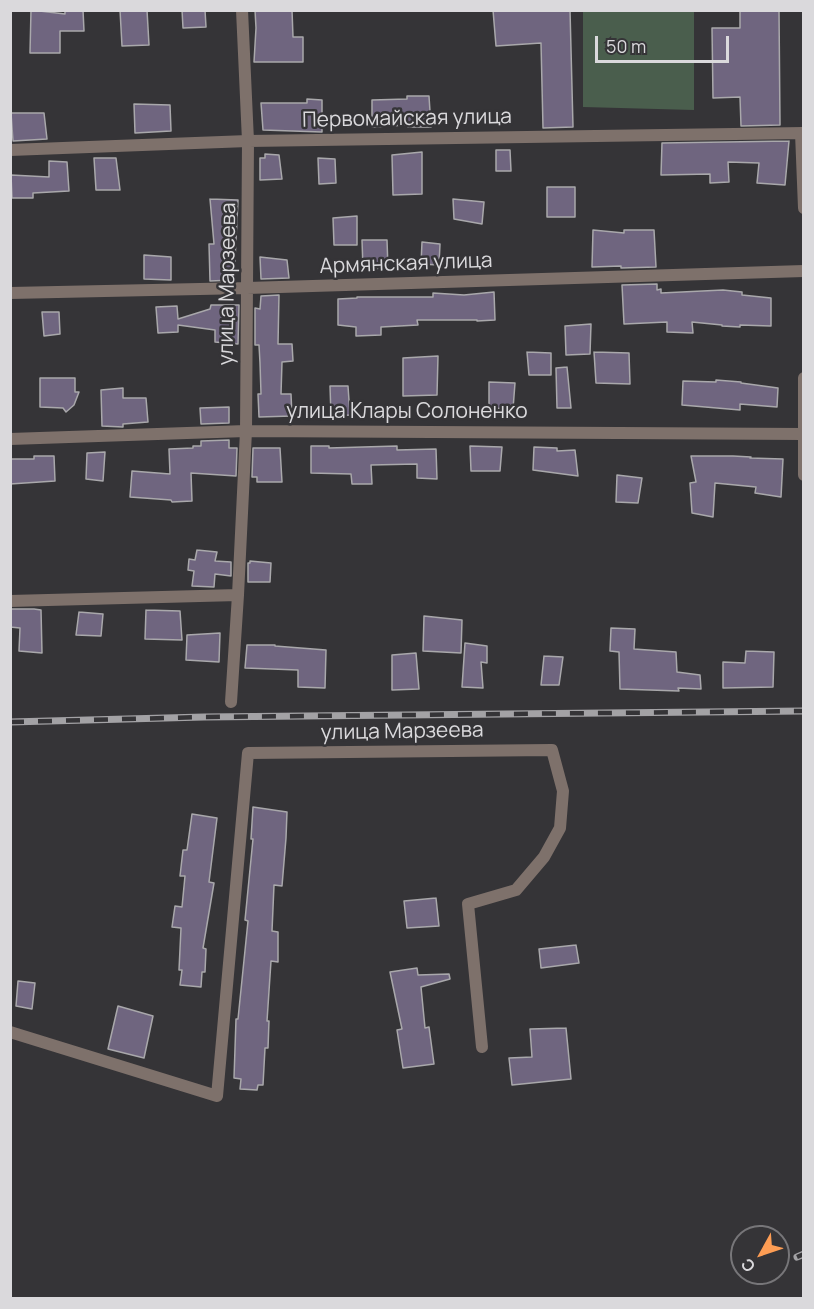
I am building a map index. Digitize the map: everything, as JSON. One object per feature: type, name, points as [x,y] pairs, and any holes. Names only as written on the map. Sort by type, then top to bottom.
[{"type":"street","name":"улица Марзеева","points":[[231,702],[246,431],[248,141],[242,10]]},
{"type":"street","name":"Первомайская улица","points":[[10,150],[248,141],[802,133]]},
{"type":"street","points":[[802,133],[804,208]]},
{"type":"street","name":"Армянская улица","points":[[10,293],[804,271]]},
{"type":"street","points":[[804,378],[804,475]]},
{"type":"street","name":"улица Клары Солоненко","points":[[10,439],[246,431],[803,434]]},
{"type":"street","points":[[10,601],[238,595]]},
{"type":"street","name":"улица Марзеева","points":[[10,1032],[216,1096],[248,753],[552,750],[563,791],[560,828],[544,857],[516,890],[468,904],[482,1047]]},
{"type":"green space","points":[[583,11],[694,11],[694,110],[583,107]]},
{"type":"building","points":[[31,10],[65,14],[65,10],[83,10],[84,31],[60,31],[60,53],[30,53]]},
{"type":"building","points":[[120,10],[147,10],[149,45],[122,46]]},
{"type":"building","points":[[182,10],[205,10],[206,27],[183,28]]},
{"type":"building","points":[[255,10],[292,10],[293,37],[303,37],[303,62],[254,62]]},
{"type":"building","points":[[493,10],[570,10],[573,127],[543,128],[541,43],[496,46]]},
{"type":"building","points":[[740,10],[779,10],[780,125],[741,126],[740,97],[713,98],[712,28],[740,28]]},
{"type":"building","points":[[407,96],[429,96],[431,127],[408,127],[408,125],[372,127],[372,100],[407,99]]},
{"type":"building","points":[[307,99],[322,100],[322,132],[263,130],[261,103],[307,103]]},
{"type":"building","points":[[134,104],[170,105],[171,131],[135,133]]},
{"type":"building","points":[[11,113],[44,113],[47,139],[13,141]]},
{"type":"building","points":[[789,141],[785,185],[757,183],[759,163],[728,162],[729,182],[710,183],[710,174],[661,175],[662,143]]},
{"type":"building","points":[[496,150],[510,150],[511,171],[496,171]]},
{"type":"building","points":[[422,152],[422,194],[393,195],[392,155]]},
{"type":"building","points":[[265,154],[279,155],[282,179],[260,180],[260,158],[265,158]]},
{"type":"building","points":[[94,158],[116,158],[120,190],[96,190]]},
{"type":"building","points":[[318,158],[335,159],[336,183],[319,184]]},
{"type":"building","points":[[49,161],[67,162],[69,191],[33,193],[33,198],[12,198],[11,175],[49,177]]},
{"type":"building","points":[[547,187],[575,187],[575,217],[547,217]]},
{"type":"building","points":[[210,199],[238,200],[234,280],[210,281],[209,244],[214,244]]},
{"type":"building","points":[[453,199],[484,202],[482,224],[454,219]]},
{"type":"building","points":[[357,216],[357,245],[334,245],[333,218]]},
{"type":"building","points":[[593,230],[624,233],[624,230],[654,230],[656,267],[592,267]]},
{"type":"building","points":[[362,240],[387,240],[388,268],[363,269]]},
{"type":"building","points":[[422,242],[440,244],[439,265],[421,264]]},
{"type":"building","points":[[144,255],[171,257],[171,280],[144,279]]},
{"type":"building","points":[[260,257],[287,260],[289,278],[261,279]]},
{"type":"building","points":[[657,284],[657,290],[661,289],[661,293],[723,290],[742,292],[742,295],[771,298],[771,326],[740,325],[740,327],[692,322],[693,333],[667,332],[667,322],[624,324],[622,285]]},
{"type":"building","points":[[494,292],[495,320],[417,320],[418,325],[381,327],[381,335],[356,336],[356,327],[338,325],[338,299],[433,297],[433,293],[464,295]]},
{"type":"building","points":[[279,295],[278,344],[292,344],[293,361],[282,362],[281,394],[291,394],[292,416],[259,417],[260,363],[259,345],[255,345],[255,308],[260,309],[261,296]]},
{"type":"building","points":[[211,305],[239,305],[238,344],[215,342],[215,330],[178,325],[178,332],[158,333],[156,307],[177,306],[178,319],[210,309]]},
{"type":"building","points":[[42,312],[59,312],[60,334],[44,336]]},
{"type":"building","points":[[591,324],[590,354],[566,355],[565,326]]},
{"type":"building","points":[[527,352],[551,353],[551,375],[529,375]]},
{"type":"building","points":[[594,352],[629,353],[630,384],[596,383]]},
{"type":"building","points":[[438,356],[437,395],[403,396],[403,358]]},
{"type":"building","points":[[567,367],[571,408],[557,408],[556,368]]},
{"type":"building","points":[[40,378],[75,378],[75,392],[79,392],[74,405],[66,412],[63,408],[40,407]]},
{"type":"building","points":[[716,380],[778,388],[777,407],[740,404],[740,410],[682,405],[683,381],[716,382]]},
{"type":"building","points":[[489,382],[515,383],[513,409],[489,408]]},
{"type":"building","points":[[330,386],[348,386],[350,415],[331,416]]},
{"type":"building","points":[[123,388],[123,398],[146,398],[148,422],[123,424],[123,427],[102,426],[101,390]]},
{"type":"building","points":[[229,407],[229,423],[201,424],[200,408]]},
{"type":"building","points":[[229,440],[229,448],[237,448],[236,476],[191,473],[192,501],[172,502],[171,500],[130,497],[132,471],[170,474],[169,449],[201,446],[201,441]]},
{"type":"building","points":[[311,446],[329,446],[329,448],[397,446],[397,450],[436,449],[437,479],[417,478],[417,464],[371,465],[372,484],[352,484],[351,474],[311,473]]},
{"type":"building","points":[[470,446],[502,447],[500,471],[471,471]]},
{"type":"building","points":[[534,447],[557,448],[557,451],[575,450],[578,476],[533,470]]},
{"type":"building","points":[[253,448],[280,448],[282,482],[257,482],[257,477],[252,477]]},
{"type":"building","points":[[105,452],[103,481],[86,479],[87,453]]},
{"type":"building","points":[[34,456],[54,456],[55,481],[10,484],[10,459],[34,459]]},
{"type":"building","points":[[691,456],[783,459],[781,497],[755,493],[756,487],[715,483],[713,517],[692,513],[690,483],[696,482]]},
{"type":"building","points":[[617,475],[642,478],[638,503],[616,502]]},
{"type":"building","points":[[197,550],[217,552],[215,561],[231,562],[231,576],[215,574],[214,587],[192,586],[194,571],[188,570],[189,559],[195,560]]},
{"type":"building","points":[[250,561],[271,563],[270,582],[248,582],[248,563]]},
{"type":"building","points":[[10,609],[41,610],[42,653],[19,651],[20,628],[10,627]]},
{"type":"building","points":[[146,610],[180,611],[182,640],[145,639]]},
{"type":"building","points":[[79,612],[103,614],[101,636],[76,635]]},
{"type":"building","points":[[424,616],[462,620],[461,653],[423,651]]},
{"type":"building","points":[[611,628],[635,629],[634,649],[676,652],[677,672],[700,675],[701,689],[678,688],[679,691],[620,689],[619,652],[610,651]]},
{"type":"building","points":[[220,633],[219,662],[186,660],[187,635]]},
{"type":"building","points":[[465,643],[487,646],[487,663],[481,662],[483,688],[462,687]]},
{"type":"building","points":[[247,645],[326,650],[325,688],[298,687],[298,670],[245,668]]},
{"type":"building","points":[[746,651],[774,652],[773,687],[723,688],[723,662],[745,663]]},
{"type":"building","points":[[416,653],[419,689],[392,690],[392,655]]},
{"type":"building","points":[[544,656],[563,657],[559,685],[541,685]]},
{"type":"building","points":[[253,807],[287,812],[282,886],[274,885],[272,931],[278,932],[278,962],[271,961],[267,1021],[269,1021],[268,1048],[265,1048],[263,1085],[258,1085],[257,1090],[240,1089],[241,1079],[234,1078],[236,1019],[238,1019],[248,921],[245,920],[253,839],[251,839]]},
{"type":"building","points":[[192,814],[217,818],[209,882],[214,883],[203,948],[206,949],[205,972],[202,972],[201,987],[180,985],[181,928],[172,927],[175,906],[182,907],[185,876],[180,876],[183,850],[187,850]]},
{"type":"building","points":[[436,898],[439,926],[407,928],[404,901]]},
{"type":"building","points":[[576,945],[579,963],[541,968],[539,949]]},
{"type":"building","points":[[417,968],[418,975],[449,974],[450,979],[421,987],[425,1028],[429,1027],[434,1064],[403,1068],[397,1030],[402,1029],[390,972]]},
{"type":"building","points":[[18,981],[35,983],[32,1009],[16,1006]]},
{"type":"building","points":[[118,1006],[153,1016],[144,1058],[108,1049]]},
{"type":"building","points":[[566,1028],[571,1079],[512,1085],[509,1058],[532,1057],[530,1029]]},
{"type":"railway","points":[[10,722],[204,717],[804,711]]},
{"type":"railway","points":[[797,1257],[804,1254]]}]
